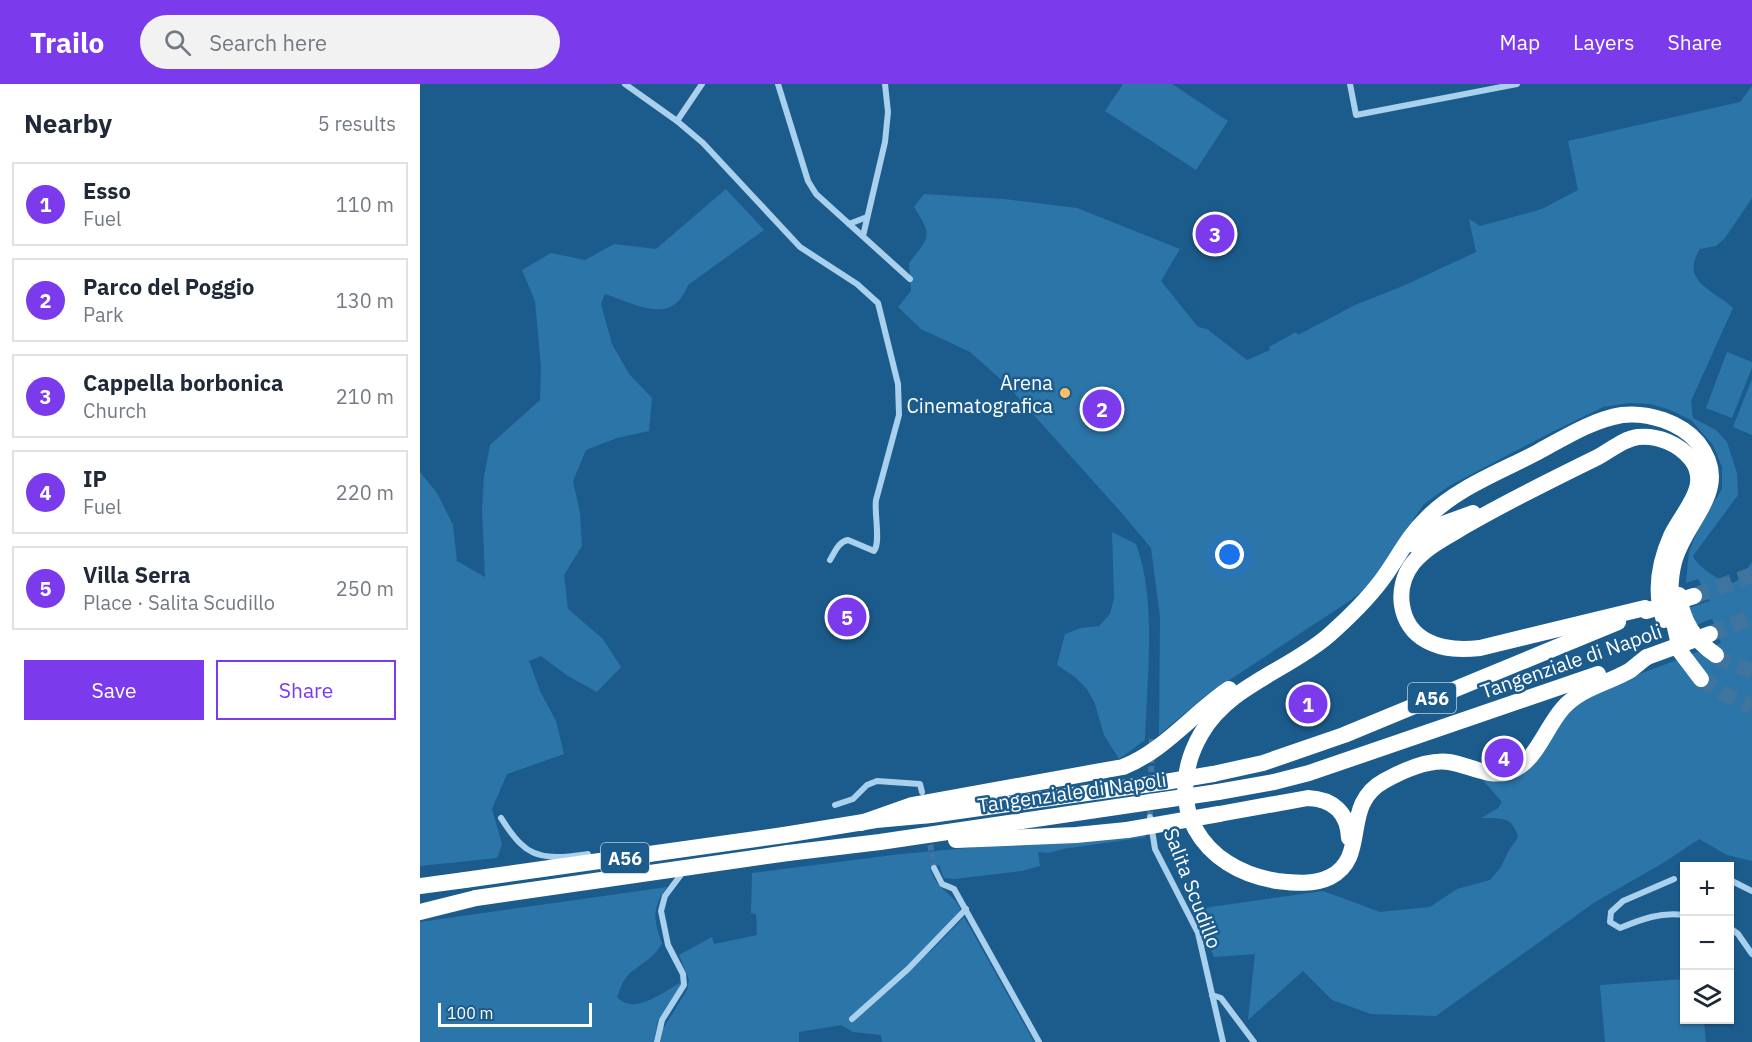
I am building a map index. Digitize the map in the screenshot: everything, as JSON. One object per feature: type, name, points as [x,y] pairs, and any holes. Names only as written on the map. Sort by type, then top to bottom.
[{"type":"highway","points":[[1647,657],[1629,671],[1586,689],[1570,701],[1528,760],[1515,769],[1508,772],[1491,773],[1450,762],[1430,762],[1380,783],[1359,808],[1354,843],[1349,856],[1341,869],[1327,878],[1306,882],[1282,882],[1233,867],[1205,844],[1189,817],[1186,800],[1187,775],[1197,742],[1215,714],[1228,702],[1326,638],[1372,593],[1412,533],[1447,500],[1581,430],[1619,416],[1632,414],[1658,418],[1681,428],[1697,441],[1708,461],[1711,479],[1708,497],[1680,545],[1671,579],[1672,614],[1681,652]]},
{"type":"highway","points":[[1646,609],[1480,648],[1467,649],[1445,648],[1418,635],[1406,619],[1401,600],[1403,583],[1409,569],[1429,548],[1509,501],[1629,439],[1639,437],[1660,440],[1671,443],[1686,454],[1697,469],[1698,489],[1668,545],[1661,568],[1658,593],[1661,613],[1669,635],[1701,679]]},
{"type":"highway","points":[[880,842],[1076,835],[1128,830],[1219,814],[1308,798],[1323,800],[1336,807],[1347,823],[1348,844],[1341,858],[1337,864],[1319,874],[1280,875],[1240,864],[1219,850],[1203,832],[1195,812],[1193,784],[1196,763],[1202,747],[1215,725],[1231,708],[1329,643],[1354,622],[1384,589],[1409,550],[1424,535],[1440,525],[1509,501]]},
{"type":"highway","points":[[1697,516],[1680,568],[1679,598],[1682,611],[1692,632],[1704,647],[1716,655]]},
{"type":"highway","points":[[861,823],[912,805],[1099,772],[1133,763],[1158,746],[1208,704],[1372,593]]},
{"type":"highway","name":"Tangenziale di Napoli","points":[[420,886],[1165,782],[1263,763],[1334,738],[1646,609],[1694,596]]},
{"type":"highway","name":"Tangenziale di Napoli","points":[[420,904],[880,842],[1274,782],[1342,763],[1710,634]]},
{"type":"highway","points":[[1509,656],[1567,642]]},
{"type":"highway","points":[[420,880],[465,880]]},
{"type":"highway","points":[[420,912],[476,898]]},
{"type":"street","points":[[625,84],[677,121],[703,143],[800,247],[857,284],[878,303],[898,384],[899,415],[876,500],[878,545],[874,551],[848,540],[844,541],[830,560]]},
{"type":"street","points":[[677,121],[702,84]]},
{"type":"street","points":[[778,84],[808,182],[816,194],[910,279]]},
{"type":"street","points":[[862,236],[885,142],[888,112],[885,84]]},
{"type":"street","points":[[1350,84],[1356,115],[1517,84]]},
{"type":"street","points":[[849,224],[867,217]]},
{"type":"street","points":[[835,805],[853,799],[867,785],[877,781],[920,784],[922,792]]},
{"type":"street","name":"Salita Scudillo","points":[[1150,817],[1155,849],[1198,933],[1223,1042]]},
{"type":"street","points":[[501,818],[522,845],[540,855],[569,857],[592,854]]},
{"type":"street","points":[[657,1042],[662,1020],[685,981],[668,945],[661,911],[665,896],[683,872],[684,863],[681,853],[661,844]]},
{"type":"street","points":[[934,868],[942,884],[954,890],[966,909],[1039,1042]]},
{"type":"street","points":[[1674,879],[1623,901],[1611,912],[1610,922],[1620,928],[1652,916],[1667,913],[1680,915]]},
{"type":"street","points":[[1734,882],[1752,891]]},
{"type":"street","points":[[852,1019],[908,969],[966,909]]},
{"type":"street","points":[[1734,931],[1752,954]]},
{"type":"street","points":[[1212,995],[1221,998],[1254,1042]]},
{"type":"shaded area","points":[[1123,84],[1172,84],[1228,121],[1196,170],[1105,111]]},
{"type":"shaded area","points":[[1752,86],[1752,198],[1725,238],[1716,246],[1700,249],[1694,270],[1702,284],[1733,308],[1691,401],[1693,418],[1716,430],[1727,442],[1737,473],[1738,495],[1693,556],[1710,573],[1732,583],[1752,562],[1752,861],[1727,855],[1699,839],[1663,863],[1595,902],[1436,1016],[1371,1014],[1332,1000],[1303,971],[1248,1020],[1255,954],[1214,957],[1196,913],[1210,907],[1323,891],[1380,912],[1430,907],[1457,889],[1490,880],[1501,867],[1518,837],[1516,830],[1509,822],[1481,818],[1498,808],[1502,802],[1481,778],[1499,779],[1585,695],[1721,643],[1712,619],[1693,626],[1685,609],[1710,601],[1698,579],[1686,583],[1689,552],[1700,525],[1722,489],[1722,467],[1713,445],[1691,420],[1668,409],[1650,404],[1629,403],[1603,407],[1548,434],[1449,486],[1424,504],[1374,581],[1351,600],[1205,696],[1159,735],[1160,617],[1151,548],[1006,384],[970,352],[921,329],[898,307],[911,291],[909,263],[925,241],[926,236],[924,225],[914,207],[924,194],[1004,199],[1077,208],[1180,249],[1161,281],[1198,327],[1207,329],[1247,360],[1270,350],[1269,347],[1296,332],[1298,335],[1355,305],[1403,286],[1476,252],[1469,219],[1480,226],[1542,209],[1578,190],[1568,141],[1740,102]]},
{"type":"shaded area","points":[[726,189],[764,230],[688,285],[681,298],[673,306],[652,309],[605,294],[601,304],[612,344],[629,374],[652,398],[649,431],[617,438],[586,450],[573,481],[580,513],[582,546],[564,575],[568,609],[603,639],[621,667],[597,692],[568,676],[541,656],[529,661],[540,691],[556,721],[564,754],[507,774],[492,809],[502,844],[497,858],[420,866],[420,472],[437,493],[453,525],[457,561],[485,577],[482,510],[484,477],[490,445],[540,400],[541,367],[535,301],[522,270],[551,253],[585,260],[614,244],[656,249]]},
{"type":"shaded area","points":[[1727,352],[1752,362],[1752,368],[1732,418],[1706,408]]},
{"type":"shaded area","points":[[1752,379],[1752,435],[1733,427]]},
{"type":"shaded area","points":[[1112,532],[1136,544],[1147,590],[1149,615],[1145,740],[1119,759],[1104,735],[1095,704],[1087,689],[1075,677],[1057,665],[1065,634],[1081,628],[1099,626],[1110,614],[1114,598]]},
{"type":"shaded area","points":[[1144,832],[1146,837],[1049,853],[1038,852],[1040,866],[1022,871],[954,879],[944,878],[939,865],[930,866],[935,880],[960,908],[959,912],[927,945],[930,952],[964,917],[1034,1042],[882,1042],[881,1035],[853,1032],[841,1025],[799,1032],[799,1042],[661,1042],[663,1029],[687,990],[689,980],[679,955],[712,937],[714,944],[757,935],[756,914],[751,913],[752,873],[901,854]]},
{"type":"shaded area","points":[[667,887],[656,907],[655,914],[662,943],[652,956],[627,976],[617,997],[624,1002],[640,1003],[680,983],[681,985],[658,1020],[654,1042],[420,1042],[420,922]]},
{"type":"shaded area","points":[[1680,979],[1680,1024],[1704,1024],[1706,1042],[1605,1042],[1600,985]]},
{"type":"tunnel","points":[[1694,596],[1752,575]]},
{"type":"tunnel","points":[[1710,634],[1752,617]]},
{"type":"tunnel","points":[[1716,655],[1727,662],[1752,671]]},
{"type":"tunnel","points":[[1701,679],[1724,694],[1752,706]]},
{"type":"tunnel","points":[[1150,817],[1152,737]]},
{"type":"tunnel","points":[[926,818],[934,868]]},
{"type":"place","name":"Cappella borbonica","points":[[1215,234]]},
{"type":"place","name":"Arena Cinematografica","points":[[1065,393]]},
{"type":"place","name":"Parco del Poggio","points":[[1102,409]]},
{"type":"place","name":"Villa Serra","points":[[847,617]]},
{"type":"place","name":"Esso","points":[[1308,704]]},
{"type":"place","name":"IP","points":[[1504,758]]}]
